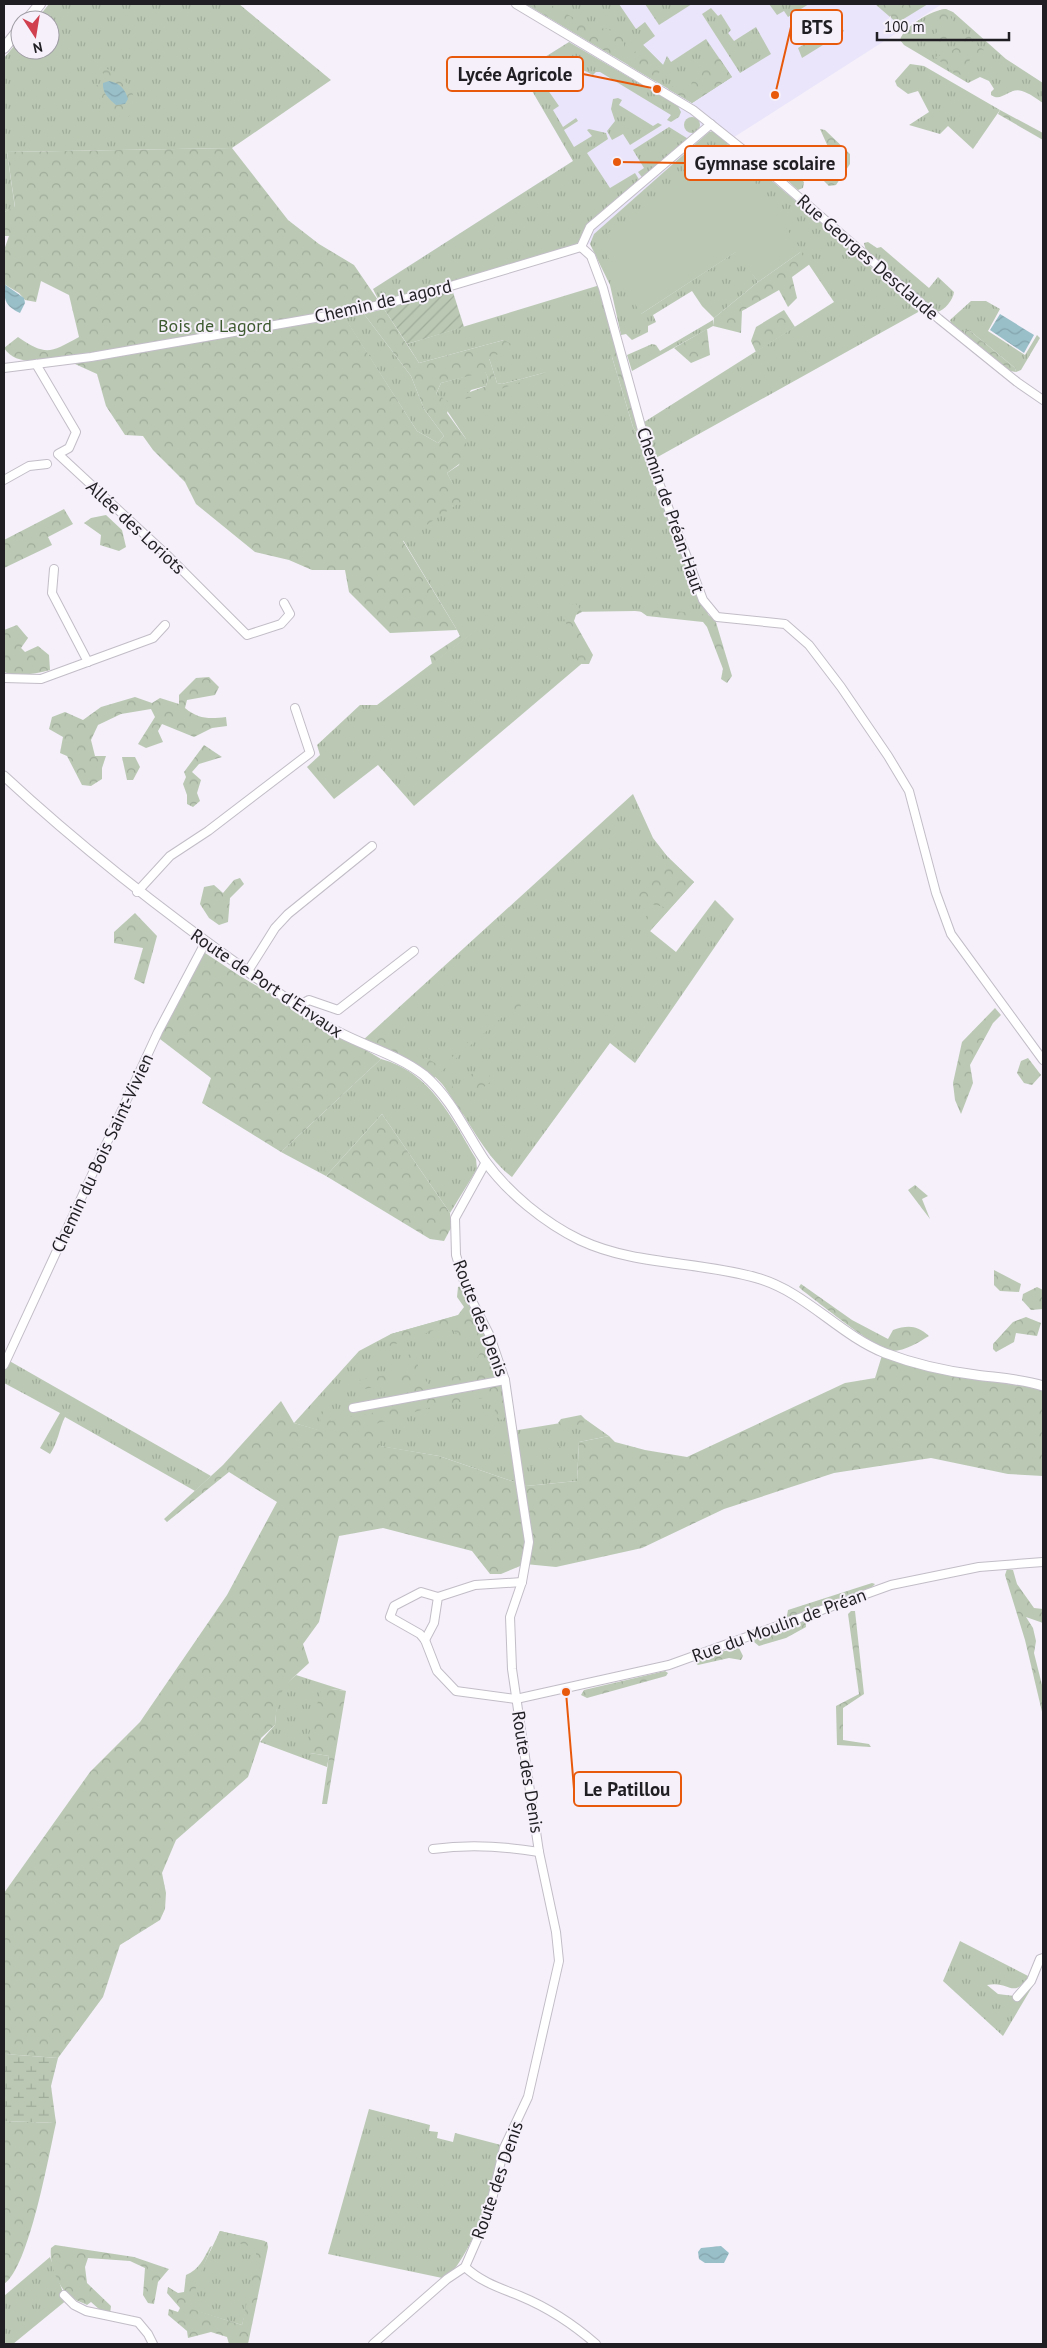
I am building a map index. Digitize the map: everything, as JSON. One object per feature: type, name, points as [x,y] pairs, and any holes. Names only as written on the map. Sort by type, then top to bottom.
[{"type":"street","name":"Rue Georges Desclaude","points":[[516,4],[693,110],[757,160],[932,313],[1016,382],[1043,400]]},
{"type":"street","points":[[581,247],[590,227],[711,124]]},
{"type":"street","name":"Chemin de Lagord","points":[[4,368],[91,357],[355,311],[424,294],[581,247]]},
{"type":"street","name":"Chemin de Préan-Haut","points":[[581,247],[591,256],[603,288],[650,459],[703,600],[717,617],[785,624],[809,645],[841,687],[888,756],[909,791],[936,893],[950,934],[1043,1060]]},
{"type":"street","name":"Allée des Loriots","points":[[36,364],[76,432],[69,448],[58,454],[169,557],[247,634],[281,624],[290,614],[284,603]]},
{"type":"street","points":[[4,480],[29,466],[48,464]]},
{"type":"street","points":[[54,569],[52,592],[88,662]]},
{"type":"street","points":[[4,678],[41,679],[153,638],[165,625]]},
{"type":"street","points":[[137,892],[170,856],[208,831],[310,753],[295,708]]},
{"type":"street","name":"Route de Port d'Envaux","points":[[4,776],[61,829],[137,892],[206,943],[349,1039],[407,1064],[429,1080],[444,1094],[456,1111],[486,1162],[533,1209],[582,1241],[613,1251],[759,1278],[793,1292],[849,1334],[883,1352],[935,1368],[1043,1386]]},
{"type":"street","points":[[248,971],[275,928],[288,914],[372,846]]},
{"type":"street","name":"Chemin du Bois Saint-Vivien","points":[[4,1365],[158,1032],[206,943]]},
{"type":"street","points":[[298,1006],[308,1000],[338,1010],[414,951]]},
{"type":"street","name":"Route des Denis","points":[[465,2267],[489,2212],[504,2148],[528,2097],[559,1961],[556,1932],[540,1852],[512,1669],[510,1617],[522,1582],[529,1542],[505,1380],[490,1336],[467,1291],[456,1255],[455,1218],[486,1162]]},
{"type":"street","points":[[354,1408],[505,1380]]},
{"type":"street","name":"Rue du Moulin de Préan","points":[[516,1699],[669,1665],[891,1585],[979,1567],[1043,1562]]},
{"type":"street","points":[[516,1699],[456,1691],[437,1671],[426,1640],[420,1634],[390,1616],[394,1606],[421,1592],[438,1597],[475,1585],[522,1582]]},
{"type":"street","points":[[426,1640],[434,1623],[438,1597]]},
{"type":"street","points":[[433,1849],[468,1845],[504,1846],[540,1852]]},
{"type":"street","points":[[1017,1997],[1031,1981],[1040,1958],[1043,1958]]},
{"type":"street","points":[[373,2344],[447,2279],[465,2267],[474,2276],[492,2286],[551,2311],[577,2327],[596,2344]]},
{"type":"street","points":[[64,2295],[86,2311],[138,2322],[148,2334],[153,2344]]},
{"type":"shaded area","points":[[516,4],[942,4],[731,139],[833,228],[758,282],[737,252],[598,240],[581,247],[373,289],[573,161],[521,72],[574,39]]},
{"type":"green space","points":[[49,4],[239,4],[331,80],[232,148],[7,152],[15,208],[4,212],[4,58],[10,51],[10,60],[60,60],[60,10],[44,10]]},
{"type":"green space","points":[[526,4],[619,4],[636,29],[645,22],[655,36],[643,45],[663,65],[667,56],[671,62],[706,39],[732,77],[692,103]]},
{"type":"green space","points":[[526,4],[549,4],[574,18],[598,28],[616,30],[624,38],[624,51],[613,56]]},
{"type":"green space","points":[[645,4],[692,4],[659,25]]},
{"type":"green space","points":[[769,4],[809,4],[788,17],[784,11],[777,15]]},
{"type":"green space","points":[[875,4],[928,4],[897,23]]},
{"type":"green space","points":[[711,8],[718,16],[721,14],[731,30],[728,33],[734,41],[756,27],[771,54],[740,73],[702,14]]},
{"type":"green space","points":[[946,9],[953,12],[1006,59],[1043,83],[1043,103],[1027,93],[1017,90],[995,97],[991,95],[994,89],[989,81],[980,77],[968,83],[904,45],[900,40],[907,29],[913,24],[933,12]]},
{"type":"green space","points":[[946,9],[954,23],[949,30],[943,51],[936,53],[933,37],[937,32],[935,14],[940,10]]},
{"type":"green space","points":[[838,22],[844,31],[831,40],[825,31]]},
{"type":"green space","points":[[808,23],[812,24],[816,29],[793,43],[789,36]]},
{"type":"green space","points":[[819,35],[823,45],[802,58],[798,48]]},
{"type":"green space","points":[[964,36],[970,36],[974,43],[984,50],[979,55],[971,57],[965,72],[961,75],[954,73],[935,57],[956,47]]},
{"type":"green space","points":[[569,42],[678,106],[681,112],[679,117],[671,122],[667,120],[671,115],[600,72],[596,72],[593,75],[580,70],[563,72],[558,68],[559,63],[553,61],[536,73],[559,106],[553,110],[563,127],[576,118],[578,121],[564,130],[574,147],[592,136],[587,130],[589,129],[606,133],[608,139],[587,153],[610,188],[635,173],[640,181],[590,227],[581,247],[380,303],[373,289],[573,161],[521,72]]},
{"type":"green space","points":[[643,45],[663,65],[655,81],[628,65],[631,55]]},
{"type":"green space","points":[[708,58],[720,59],[732,77],[692,103],[668,89],[675,85],[691,87],[693,74],[701,72]]},
{"type":"green space","points":[[910,64],[924,66],[1000,110],[973,149],[948,126],[940,134],[909,125],[929,112],[918,91],[908,94],[897,86],[895,81]]},
{"type":"green space","points":[[104,68],[111,70],[122,78],[134,96],[136,110],[128,117],[109,110],[99,99],[94,86],[97,85],[102,89],[108,98],[116,83],[109,81],[102,72]]},
{"type":"green space","points":[[618,98],[622,100],[619,105],[653,126],[658,123],[662,125],[630,145],[623,134],[612,140],[607,131],[615,121],[611,109],[613,99]]},
{"type":"green space","points":[[1000,110],[1043,133],[1043,140],[998,114]]},
{"type":"green space","points":[[689,117],[695,117],[700,122],[698,131],[689,133],[684,128],[684,122]]},
{"type":"green space","points":[[669,127],[690,140],[644,180],[638,172],[644,168],[633,150]]},
{"type":"green space","points":[[820,129],[825,130],[850,154],[850,164],[836,185],[829,186],[818,175],[818,170],[833,158]]},
{"type":"green space","points":[[713,131],[830,230],[920,311],[654,459],[641,424],[834,302],[728,144],[684,175],[687,180],[641,314],[737,251],[758,282],[714,318],[702,306],[692,291],[653,315],[656,322],[648,326],[648,332],[632,340],[626,334],[621,335],[610,285],[590,244],[594,234],[709,132]]},
{"type":"green space","points":[[728,144],[802,251],[758,282],[736,252],[641,314],[598,240],[687,180],[684,175]]},
{"type":"green space","name":"Bois de Lagord","points":[[232,148],[288,220],[319,244],[354,265],[380,303],[342,313],[417,431],[438,443],[444,436],[424,409],[411,376],[364,314],[384,309],[419,363],[504,340],[513,345],[513,348],[489,358],[497,383],[502,384],[558,369],[466,399],[462,395],[486,386],[488,378],[485,372],[441,383],[436,394],[451,403],[447,413],[466,439],[466,459],[447,473],[462,501],[403,541],[457,630],[390,633],[349,592],[345,570],[312,570],[289,560],[255,552],[196,504],[185,482],[153,450],[143,436],[125,435],[106,406],[97,374],[64,357],[31,361],[24,360],[16,358],[4,348],[18,337],[35,347],[48,350],[79,337],[69,295],[41,281],[36,302],[25,300],[19,293],[4,284],[4,250],[9,236],[4,236],[4,212],[15,207],[7,152]]},
{"type":"green space","points":[[783,152],[791,170],[804,182],[803,188],[798,190],[769,164],[771,158]]},
{"type":"green space","points":[[868,242],[877,248],[881,247],[929,288],[938,277],[954,292],[948,304],[937,312],[866,251],[864,243]]},
{"type":"green space","points":[[802,251],[810,264],[792,277],[797,298],[788,307],[779,290],[742,311],[741,333],[713,326],[714,318],[758,282]]},
{"type":"green space","points":[[600,285],[617,349],[612,357],[633,427],[639,438],[642,438],[647,459],[710,619],[635,611],[567,612],[586,660],[414,806],[378,765],[334,799],[307,767],[320,755],[317,745],[360,705],[377,705],[476,630],[457,630],[403,540],[453,485],[447,473],[459,465],[466,439],[436,394],[441,383],[485,371],[488,378],[486,386],[471,390],[466,398],[547,372],[502,384],[497,383],[489,358],[504,340],[419,363],[407,344]]},
{"type":"green space","points":[[452,289],[464,327],[407,344],[384,309]]},
{"type":"green space","points":[[971,301],[986,301],[1000,309],[988,331],[1025,355],[1037,335],[1040,338],[1021,370],[1016,372],[1015,368],[969,330],[965,330],[964,334],[951,323],[950,320]]},
{"type":"green space","points":[[784,310],[795,327],[756,352],[751,341],[756,327]]},
{"type":"green space","points":[[364,314],[411,376],[424,409],[444,436],[438,443],[417,431],[344,317]]},
{"type":"green space","points":[[713,320],[713,326],[632,371],[627,355],[652,344],[656,345],[660,351]]},
{"type":"green space","points":[[707,329],[710,355],[691,363],[674,348]]},
{"type":"green space","points":[[965,330],[969,330],[1015,368],[1016,372],[1010,371],[964,334]]},
{"type":"green space","points":[[613,349],[617,349],[642,438],[639,438],[633,427],[612,357]]},
{"type":"green space","points":[[64,509],[73,524],[48,537],[52,545],[4,568],[4,540]]},
{"type":"green space","points":[[106,515],[122,530],[126,547],[119,551],[100,545],[101,535],[84,523],[91,518]]},
{"type":"green space","points":[[576,604],[582,612],[576,615],[574,621],[593,655],[589,664],[582,664],[576,661],[579,653],[562,614],[563,605]]},
{"type":"green space","points":[[644,607],[708,615],[715,619],[732,676],[727,683],[721,679],[723,669],[707,627],[703,622],[647,616],[640,611]]},
{"type":"green space","points":[[17,625],[28,638],[21,648],[25,652],[38,646],[49,655],[50,670],[27,674],[4,672],[4,630]]},
{"type":"green space","points":[[457,630],[477,630],[432,664],[430,656],[460,636]]},
{"type":"green space","points":[[209,677],[219,687],[215,695],[187,700],[185,708],[194,714],[204,717],[226,717],[227,726],[212,728],[194,737],[162,724],[158,731],[163,742],[146,748],[138,744],[155,717],[151,709],[121,714],[98,725],[91,740],[95,756],[106,756],[102,768],[102,779],[91,786],[82,785],[67,756],[60,753],[63,737],[49,729],[52,717],[65,712],[83,720],[101,707],[135,697],[152,703],[160,698],[179,704],[179,695],[196,678]]},
{"type":"green space","points":[[204,745],[222,757],[199,764],[192,772],[201,780],[197,793],[200,801],[193,807],[187,804],[187,795],[183,784],[186,777],[184,772]]},
{"type":"green space","points":[[122,757],[135,757],[140,767],[133,780],[127,780]]},
{"type":"green space","points":[[633,794],[653,838],[667,856],[694,882],[650,931],[676,952],[715,900],[734,919],[635,1063],[610,1043],[512,1177],[501,1168],[483,1146],[452,1097],[435,1077],[406,1058],[362,1041]]},
{"type":"green space","points":[[669,859],[694,882],[650,931],[644,923],[646,916],[658,913],[664,907],[647,903],[642,897],[632,899],[628,896]]},
{"type":"green space","points":[[240,878],[244,884],[230,898],[228,922],[219,925],[209,918],[200,904],[204,887],[214,885],[223,893],[234,880]]},
{"type":"green space","points":[[135,913],[157,936],[144,984],[134,979],[143,948],[114,943],[114,932]]},
{"type":"green space","points":[[202,951],[240,976],[381,1059],[281,1152],[202,1103],[211,1078],[156,1036]]},
{"type":"green space","points":[[514,999],[520,1002],[521,1010],[510,1010],[434,1078],[419,1065],[425,1057],[440,1066],[445,1064]]},
{"type":"green space","points":[[995,1008],[1001,1015],[993,1023],[970,1065],[973,1083],[961,1114],[955,1100],[953,1083],[962,1042]]},
{"type":"green space","points":[[379,1036],[399,1041],[411,1050],[404,1057],[370,1044]]},
{"type":"green space","points":[[1028,1058],[1041,1075],[1032,1085],[1024,1083],[1017,1073],[1021,1061]]},
{"type":"green space","points":[[381,1059],[398,1065],[414,1074],[427,1086],[449,1113],[476,1159],[477,1169],[450,1213],[382,1114],[326,1176],[281,1152]]},
{"type":"green space","points":[[480,1069],[485,1070],[493,1080],[476,1093],[465,1078]]},
{"type":"green space","points":[[442,1079],[450,1081],[457,1097],[467,1109],[463,1115],[442,1083]]},
{"type":"green space","points":[[382,1114],[450,1213],[451,1228],[444,1241],[430,1239],[326,1176]]},
{"type":"green space","points":[[915,1185],[928,1196],[922,1199],[930,1219],[908,1190]]},
{"type":"green space","points":[[994,1270],[1021,1284],[1019,1292],[1000,1291],[994,1285]]},
{"type":"green space","points":[[801,1284],[852,1320],[888,1339],[893,1330],[903,1327],[916,1328],[929,1336],[902,1350],[893,1351],[886,1349],[862,1335],[802,1290],[799,1287]]},
{"type":"green space","points":[[461,1286],[484,1334],[494,1361],[506,1416],[501,1420],[494,1415],[496,1404],[494,1396],[428,1408],[372,1425],[372,1433],[381,1446],[439,1456],[526,1486],[577,1481],[579,1442],[609,1436],[615,1442],[645,1450],[687,1457],[845,1383],[875,1378],[883,1352],[911,1362],[1043,1386],[1043,1476],[1008,1474],[931,1458],[834,1473],[724,1509],[642,1548],[556,1567],[525,1564],[501,1574],[490,1574],[472,1551],[383,1528],[339,1536],[319,1622],[303,1644],[309,1663],[283,1689],[278,1703],[275,1725],[261,1738],[248,1777],[176,1840],[162,1873],[166,1893],[165,1909],[160,1920],[120,1945],[103,1997],[58,2058],[4,2054],[4,1893],[90,1772],[140,1722],[227,1595],[277,1502],[229,1472],[167,1522],[164,1519],[223,1465],[281,1401],[294,1423],[319,1430],[321,1424],[319,1413],[326,1409],[331,1421],[379,1411],[413,1397],[403,1387],[396,1385],[360,1390],[354,1381],[402,1372],[403,1362],[410,1353],[417,1358],[421,1372],[433,1393],[441,1391],[441,1386],[448,1378],[487,1368],[486,1363],[476,1360],[484,1346],[478,1339],[464,1341],[451,1328],[432,1331],[390,1346],[386,1339],[391,1334],[458,1315],[464,1307],[457,1297],[458,1287]]},
{"type":"green space","points":[[1037,1287],[1043,1290],[1043,1309],[1031,1310],[1022,1300],[1023,1294]]},
{"type":"green space","points":[[477,1310],[505,1380],[512,1431],[585,1419],[609,1436],[579,1442],[577,1481],[526,1486],[439,1456],[361,1443],[294,1423],[359,1351],[391,1334]]},
{"type":"green space","points":[[1026,1317],[1041,1323],[1037,1336],[1016,1333],[1014,1342],[996,1352],[993,1349],[993,1344],[1013,1322]]},
{"type":"green space","points":[[6,1359],[211,1476],[195,1491],[65,1417],[50,1454],[40,1448],[60,1413],[4,1383]]},
{"type":"green space","points":[[581,1415],[585,1419],[583,1424],[562,1427],[558,1423],[561,1419]]},
{"type":"green space","points":[[559,1446],[564,1449],[565,1454],[561,1461],[531,1466],[526,1464],[524,1456],[530,1455],[539,1460],[547,1459],[550,1458],[554,1448]]},
{"type":"green space","points":[[1007,1569],[1013,1570],[1017,1584],[1034,1608],[1043,1609],[1043,1623],[1026,1617],[1033,1628],[1036,1641],[1034,1653],[1043,1689],[1043,1716],[1025,1640],[1005,1575]]},
{"type":"green space","points":[[872,1583],[875,1584],[872,1587],[832,1601],[805,1615],[806,1627],[786,1638],[759,1646],[754,1642],[755,1636],[786,1621],[788,1610]]},
{"type":"green space","points":[[851,1611],[855,1611],[864,1694],[843,1708],[843,1740],[869,1744],[871,1747],[837,1745],[836,1706],[859,1694],[848,1614]]},
{"type":"green space","points":[[739,1648],[743,1656],[741,1660],[729,1658],[698,1665],[694,1662],[711,1654]]},
{"type":"green space","points":[[665,1671],[668,1673],[666,1676],[587,1698],[581,1695],[584,1690]]},
{"type":"green space","points":[[296,1675],[346,1691],[331,1689],[310,1753],[329,1756],[327,1767],[260,1742],[275,1725],[277,1700],[284,1686]]},
{"type":"green space","points":[[321,1690],[346,1691],[327,1804],[322,1804],[329,1756],[310,1753],[306,1746]]},
{"type":"green space","points":[[960,1941],[1030,1977],[1024,1984],[1014,1988],[995,1984],[987,1985],[998,1994],[1022,1997],[1035,1982],[1003,2036],[943,1981]]},
{"type":"green space","points":[[4,2054],[58,2058],[51,2086],[56,2123],[4,2121]]},
{"type":"green space","points":[[369,2109],[430,2125],[429,2131],[438,2132],[437,2138],[453,2142],[455,2133],[501,2145],[493,2181],[476,2232],[468,2248],[447,2279],[328,2254]]},
{"type":"green space","points":[[4,2121],[56,2123],[30,2234],[13,2274],[4,2284]]},
{"type":"green space","points":[[220,2231],[265,2241],[242,2325],[183,2307]]},
{"type":"green space","points":[[220,2231],[267,2242],[268,2247],[248,2344],[229,2344],[227,2337],[211,2332],[188,2338],[187,2331],[168,2315],[169,2309],[178,2312],[180,2308],[167,2293],[168,2287],[178,2293],[184,2292],[186,2275],[198,2267],[212,2246],[202,2269],[192,2309],[242,2325],[256,2259],[256,2248],[217,2237]]},
{"type":"green space","points":[[55,2245],[134,2257],[169,2269],[158,2282],[154,2304],[148,2303],[143,2295],[145,2268],[130,2261],[88,2258],[85,2267],[87,2283],[111,2306],[110,2314],[100,2310],[91,2302],[87,2305],[73,2299],[61,2286],[51,2260],[51,2248]]},
{"type":"green space","points":[[50,2257],[64,2295],[68,2299],[13,2344],[4,2344],[4,2296]]},
{"type":"water","points":[[109,81],[116,83],[124,89],[128,99],[125,104],[116,105],[106,96],[103,83]]},
{"type":"water","points":[[4,284],[24,298],[25,303],[20,313],[11,308],[6,302]]},
{"type":"water","points":[[1000,314],[1034,335],[1024,353],[990,330]]},
{"type":"water","points":[[721,2246],[729,2253],[724,2263],[705,2263],[699,2259],[698,2252],[701,2248]]},
{"type":"place","name":"Lycée Agricole","points":[[657,89]]},
{"type":"place","name":"BTS","points":[[775,95]]},
{"type":"place","name":"Gymnase scolaire","points":[[617,162]]},
{"type":"place","name":"Le Patillou","points":[[566,1692]]}]
